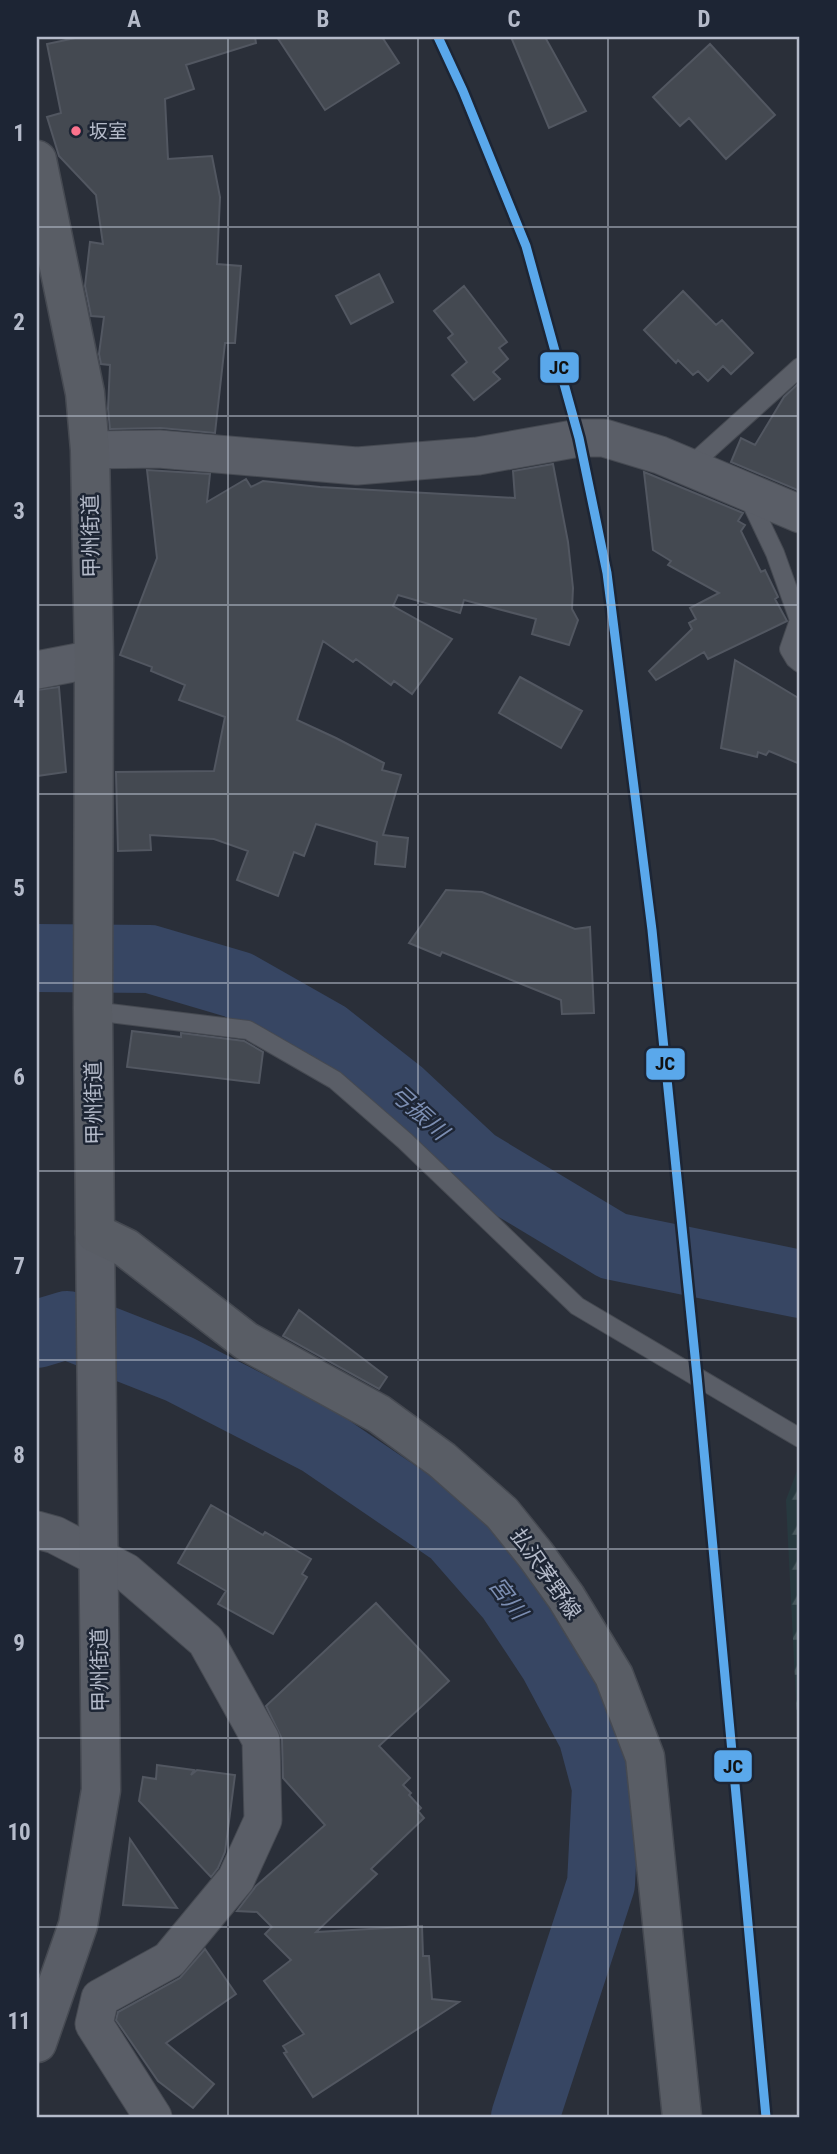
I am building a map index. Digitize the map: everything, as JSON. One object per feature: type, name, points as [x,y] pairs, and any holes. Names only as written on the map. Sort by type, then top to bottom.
[{"type":"main road","name":"甲州街道","points":[[37,160],[85,393],[90,450],[94,659],[95,1251]]},
{"type":"main road","name":"払沢茅野線","points":[[95,1251],[126,1248],[246,1341],[379,1414],[442,1460],[502,1513],[566,1597],[614,1676],[645,1757],[682,2117]]},
{"type":"street","points":[[90,450],[159,449],[358,466],[478,457],[579,438],[604,438],[660,455],[800,514]]},
{"type":"street","points":[[37,670],[94,659]]},
{"type":"street","name":"甲州街道","points":[[37,2043],[78,1925],[101,1790],[95,1251]]},
{"type":"street","points":[[37,1530],[55,1535],[126,1572],[206,1641],[261,1740],[263,1820],[236,1879],[169,1960],[100,1998],[94,2024],[153,2117]]},
{"type":"lane","points":[[689,467],[800,367]]},
{"type":"lane","points":[[745,491],[775,553],[799,620],[789,649],[800,663]]},
{"type":"lane","points":[[93,1011],[248,1030],[335,1080],[405,1141],[578,1306],[800,1438]]},
{"type":"green space","points":[[800,1463],[800,1779],[786,1500]]},
{"type":"building","points":[[80,37],[255,37],[256,43],[186,65],[194,89],[165,99],[168,159],[212,156],[220,197],[217,264],[241,266],[235,343],[225,343],[215,433],[161,428],[110,429],[110,365],[101,364],[99,354],[104,317],[91,316],[85,286],[90,242],[103,244],[96,195],[59,156],[47,117],[61,113],[47,44]]},
{"type":"building","points":[[277,37],[382,37],[399,63],[325,110]]},
{"type":"building","points":[[511,37],[545,37],[586,111],[549,128]]},
{"type":"building","points":[[710,44],[775,115],[726,159],[689,118],[680,126],[653,97]]},
{"type":"building","points":[[379,274],[393,302],[351,324],[336,296]]},
{"type":"building","points":[[464,286],[507,342],[499,348],[508,359],[493,372],[500,379],[474,400],[452,375],[467,362],[448,338],[453,334],[434,311]]},
{"type":"building","points":[[683,291],[716,325],[722,320],[753,353],[731,374],[723,366],[708,381],[698,371],[693,375],[678,360],[676,363],[644,330]]},
{"type":"building","points":[[800,382],[800,491],[731,462],[741,438],[755,445],[784,397]]},
{"type":"building","points":[[553,464],[568,542],[573,588],[572,609],[578,620],[569,645],[532,634],[536,619],[464,600],[460,613],[398,595],[393,606],[452,639],[412,694],[394,681],[391,685],[356,659],[353,662],[323,641],[297,720],[384,763],[382,770],[401,775],[383,835],[408,838],[405,867],[375,864],[377,842],[316,824],[304,856],[294,852],[278,896],[237,880],[248,851],[214,839],[150,835],[151,850],[118,851],[116,772],[214,771],[225,717],[179,700],[185,685],[151,671],[152,667],[120,655],[157,558],[147,470],[210,474],[207,502],[246,479],[251,487],[263,481],[320,487],[515,498],[513,471]]},
{"type":"building","points":[[644,472],[743,513],[738,521],[745,525],[741,531],[761,572],[765,570],[778,597],[775,599],[787,621],[708,659],[704,652],[656,680],[649,671],[692,629],[689,623],[696,619],[690,608],[719,593],[668,565],[671,561],[653,550]]},
{"type":"building","points":[[735,660],[800,699],[800,764],[769,751],[766,755],[758,752],[757,757],[721,748]]},
{"type":"building","points":[[520,677],[582,711],[561,748],[499,713]]},
{"type":"building","points":[[59,687],[66,772],[37,776],[37,690]]},
{"type":"building","points":[[446,890],[482,892],[575,929],[590,927],[594,1013],[562,1014],[561,1000],[442,952],[440,956],[409,943]]},
{"type":"building","points":[[132,1031],[181,1037],[181,1033],[244,1041],[263,1052],[259,1083],[127,1067]]},
{"type":"building","points":[[299,1310],[387,1377],[379,1389],[283,1336]]},
{"type":"building","points":[[211,1505],[311,1559],[302,1574],[307,1577],[273,1634],[218,1604],[226,1591],[178,1563]]},
{"type":"building","points":[[376,1603],[449,1681],[379,1746],[410,1778],[403,1785],[421,1808],[418,1811],[424,1818],[371,1869],[377,1874],[316,1932],[422,1926],[423,1956],[429,1956],[432,1999],[459,2002],[313,2097],[284,2053],[287,2052],[283,2046],[304,2034],[264,1981],[291,1960],[265,1934],[272,1927],[257,1912],[237,1911],[256,1886],[325,1825],[283,1778],[282,1739],[266,1706]]},
{"type":"building","points":[[157,1765],[194,1770],[191,1775],[197,1770],[235,1775],[225,1852],[211,1877],[139,1801],[143,1777],[156,1779]]},
{"type":"building","points":[[130,1839],[177,1908],[123,1905]]},
{"type":"building","points":[[205,1949],[236,1994],[166,2043],[214,2084],[193,2108],[158,2081],[116,2020],[118,2012],[180,1978]]},
{"type":"waterway","name":"弓振川","points":[[37,958],[150,959],[238,985],[326,1035],[401,1094],[475,1163],[613,1246],[800,1284]]},
{"type":"waterway","name":"宮川","points":[[37,1334],[67,1325],[179,1369],[319,1441],[454,1533],[510,1597],[553,1662],[592,1735],[606,1787],[601,1884],[525,2117]]},
{"type":"transit line","name":"JC","points":[[438,37],[526,246],[579,438],[607,573],[652,930],[697,1376],[766,2117]]},
{"type":"place","name":"坂室","points":[[76,131]]}]
